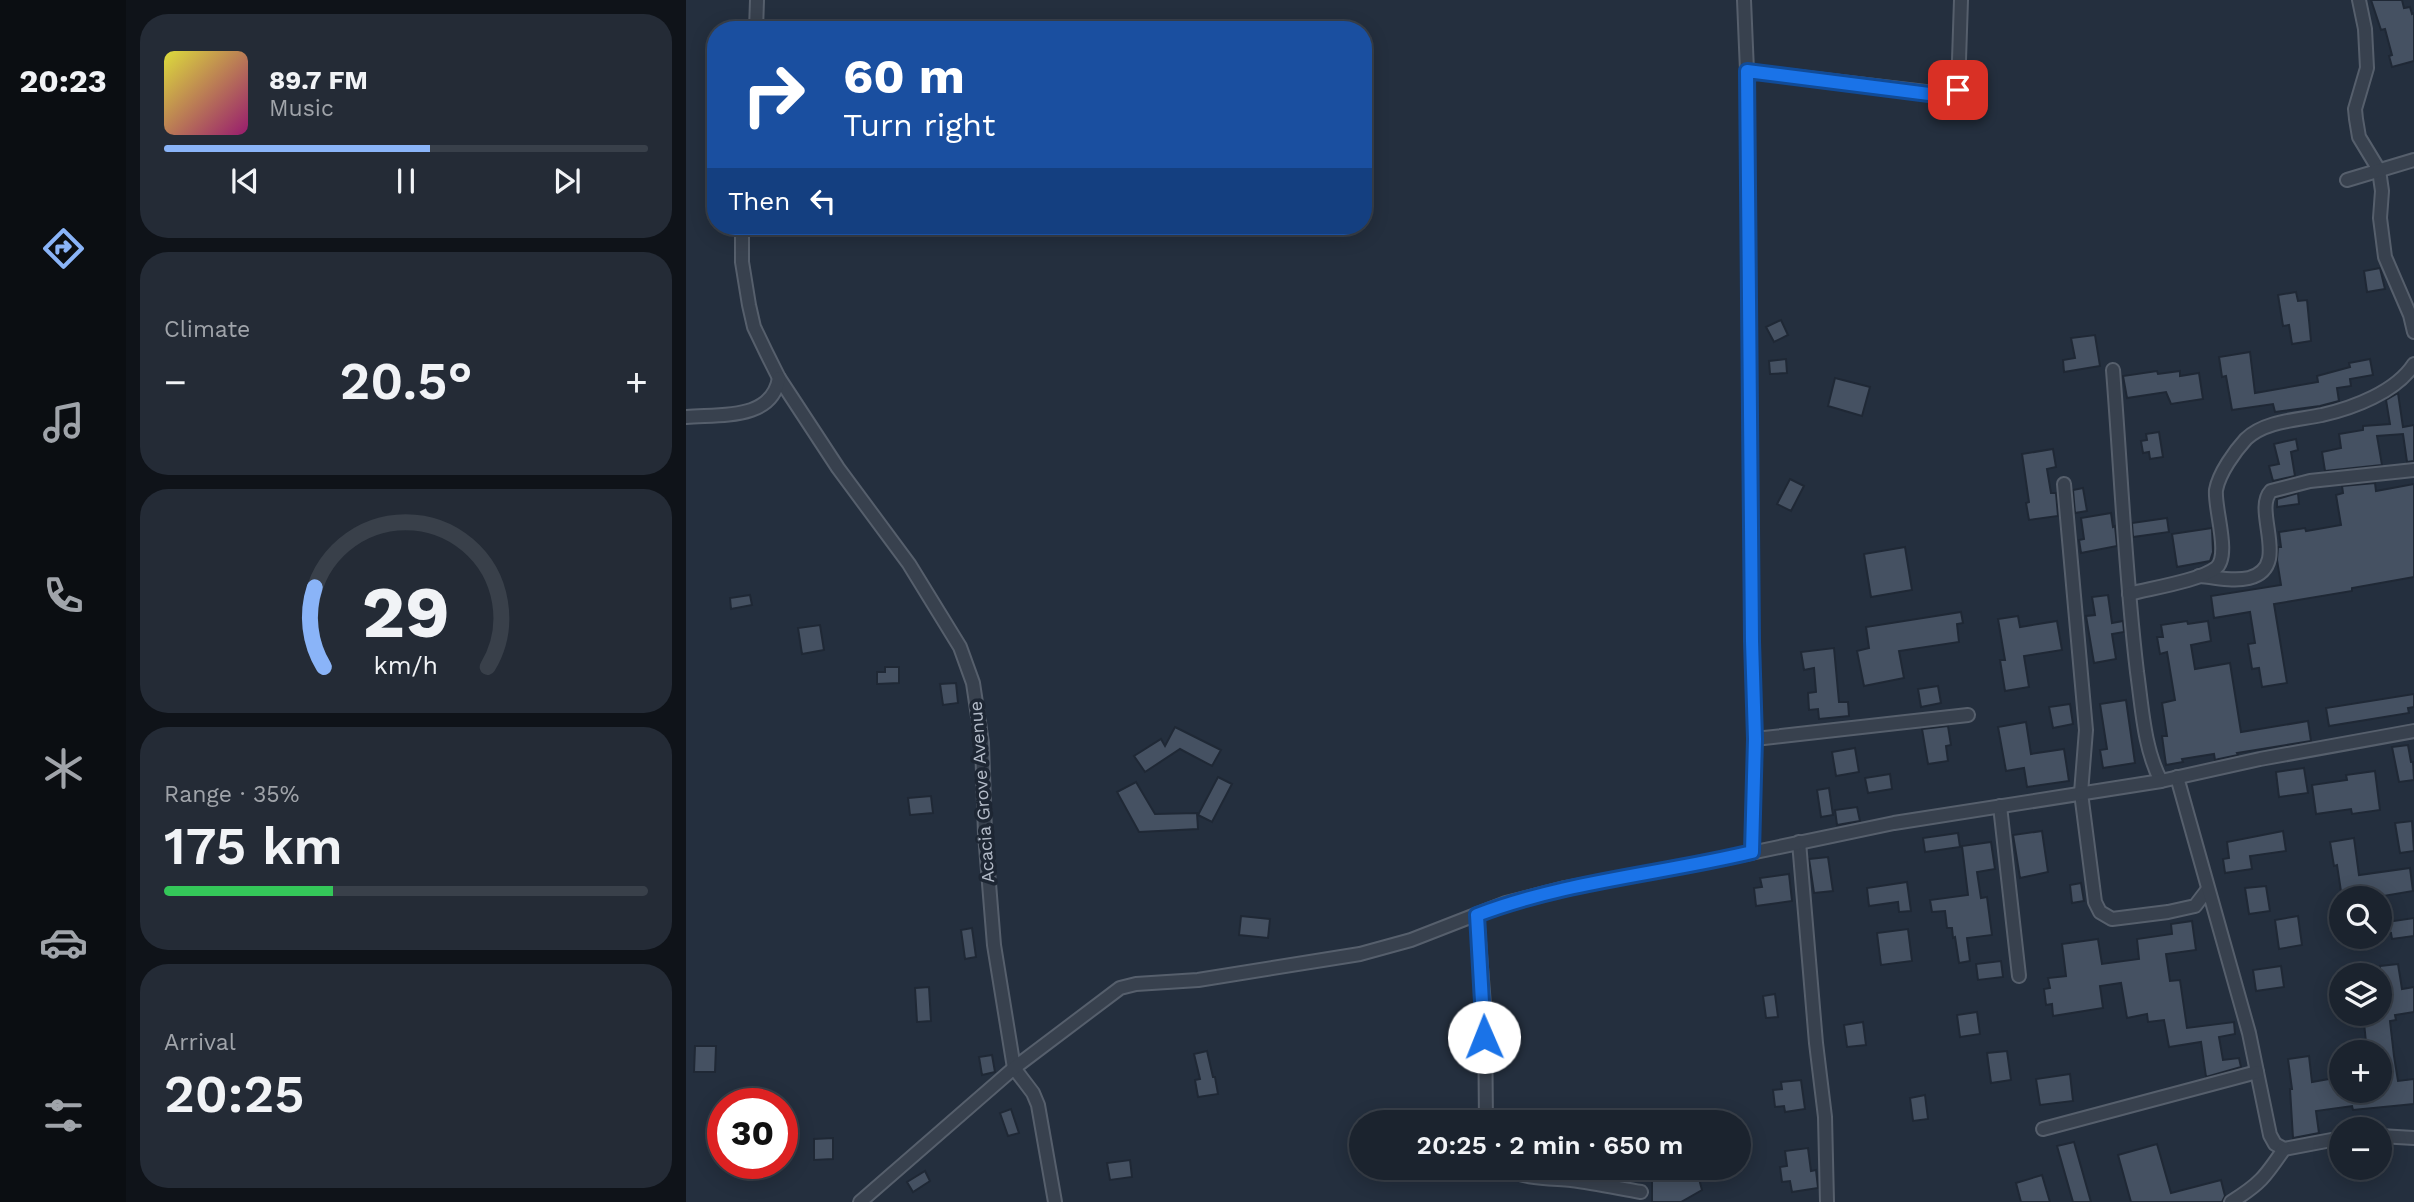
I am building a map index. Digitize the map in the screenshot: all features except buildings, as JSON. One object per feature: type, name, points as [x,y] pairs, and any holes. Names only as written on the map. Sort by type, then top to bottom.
[{"type":"street","points":[[756,21],[757,0]]},
{"type":"street","points":[[1744,0],[1755,739],[1752,852]]},
{"type":"street","points":[[1747,71],[1951,95],[1958,90],[1961,0]]},
{"type":"street","points":[[2359,0],[2365,29],[2367,68],[2355,109],[2356,119],[2359,137],[2379,170],[2382,191],[2380,229],[2385,257],[2410,315],[2414,332]]},
{"type":"street","points":[[2347,180],[2414,160]]},
{"type":"street","name":"Acacia Grove Avenue","points":[[742,235],[742,262],[754,327],[779,378],[838,468],[909,564],[960,647],[973,682],[982,743],[985,834],[994,945],[1014,1069],[1038,1105],[1055,1202]]},
{"type":"street","points":[[2129,594],[2198,576],[2214,569],[2222,557],[2216,491],[2219,480],[2248,437],[2275,424],[2325,414],[2369,398],[2408,373],[2414,364]]},
{"type":"street","points":[[2113,370],[2129,594],[2147,736],[2161,780]]},
{"type":"street","points":[[686,416],[749,412],[770,399],[778,388],[779,378]]},
{"type":"street","points":[[2198,576],[2238,579],[2262,572],[2270,546],[2264,502],[2272,491],[2310,481],[2414,470]]},
{"type":"street","points":[[2064,484],[2086,730],[2081,793],[2095,902],[2106,917],[2112,919],[2188,909],[2195,905],[2207,889]]},
{"type":"street","points":[[1755,739],[1968,715]]},
{"type":"street","points":[[860,1202],[1014,1069],[1120,988],[1360,954],[1411,940],[1506,903],[1564,888],[1894,823],[2178,777],[2414,731]]},
{"type":"street","points":[[2178,777],[2249,1033],[2270,1135],[2274,1144],[2284,1149],[2329,1140]]},
{"type":"street","points":[[2000,806],[2019,976]]},
{"type":"street","points":[[1799,842],[1825,1117],[1827,1202]]},
{"type":"street","points":[[1477,915],[1485,1018],[1486,1110]]},
{"type":"street","points":[[2043,1129],[2257,1072]]},
{"type":"street","points":[[2392,1137],[2414,1138]]},
{"type":"street","points":[[2231,1202],[2265,1177],[2284,1149]]},
{"type":"street","points":[[1560,1180],[1641,1192]]},
{"type":"route","points":[[1484,1037],[1477,915],[1506,903],[1564,888],[1752,852],[1755,739],[1747,71],[1945,96],[1958,90]]}]
